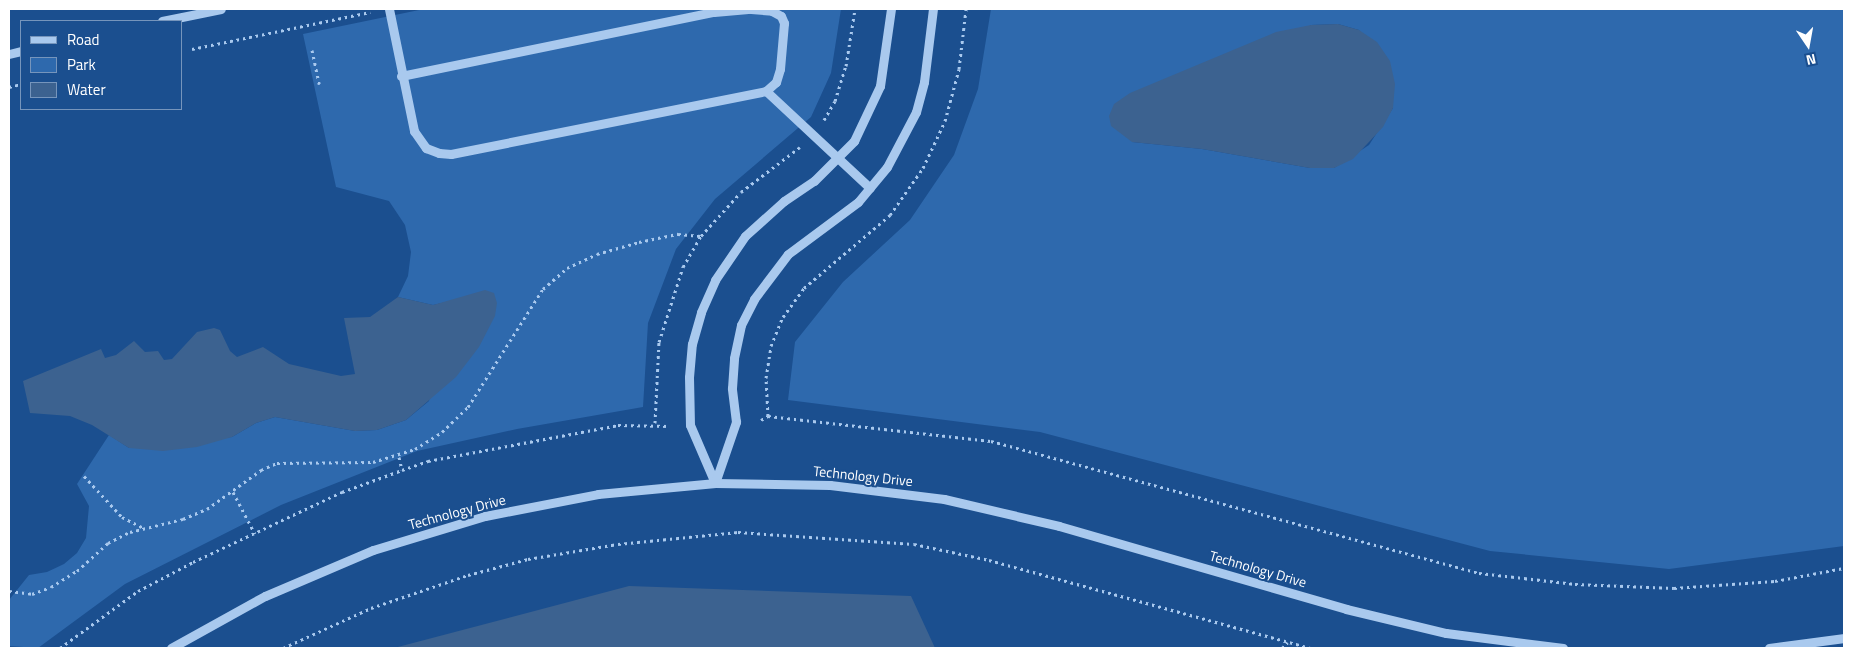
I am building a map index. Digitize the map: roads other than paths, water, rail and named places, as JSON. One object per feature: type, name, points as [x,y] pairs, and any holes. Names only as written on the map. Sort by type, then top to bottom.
[{"type":"street","points":[[167,20],[221,9]]},
{"type":"street","points":[[388,9],[401,76],[414,131],[426,148],[450,154],[766,91],[776,82],[780,69],[784,23],[781,16],[772,11],[752,9],[714,12],[401,76]]},
{"type":"street","points":[[715,483],[690,425],[689,377],[692,344],[701,312],[715,280],[745,236],[838,160],[854,141],[873,107],[880,86],[891,9]]},
{"type":"street","points":[[715,483],[736,422],[732,388],[734,358],[741,325],[754,299],[788,254],[838,220],[870,188],[887,167],[916,112],[924,82],[933,9]]},
{"type":"street","points":[[766,91],[870,188]]},
{"type":"street","name":"Technology Drive","points":[[171,648],[265,596],[373,550],[485,516],[598,494],[715,483],[830,485],[944,499],[1059,526],[1346,609],[1446,633],[1563,648]]},
{"type":"street","points":[[1769,648],[1784,648],[1844,638]]},
{"type":"water","points":[[1338,24],[1359,30],[1377,42],[1390,61],[1395,84],[1393,108],[1383,127],[1353,159],[1334,168],[1310,168],[1202,149],[1132,142],[1111,126],[1109,116],[1114,104],[1130,93],[1276,32],[1311,25]]},
{"type":"water","points":[[485,290],[494,293],[497,303],[495,316],[479,347],[456,377],[406,420],[377,430],[355,431],[275,417],[256,423],[232,437],[197,447],[163,451],[129,448],[92,425],[70,416],[30,413],[23,381],[101,349],[105,358],[116,355],[134,341],[145,352],[158,351],[164,360],[172,359],[197,332],[214,328],[220,330],[230,351],[237,357],[263,347],[289,364],[341,376],[355,374],[344,318],[370,317],[398,297],[433,305]]},
{"type":"water","points":[[629,586],[911,596],[935,648],[394,648]]}]
